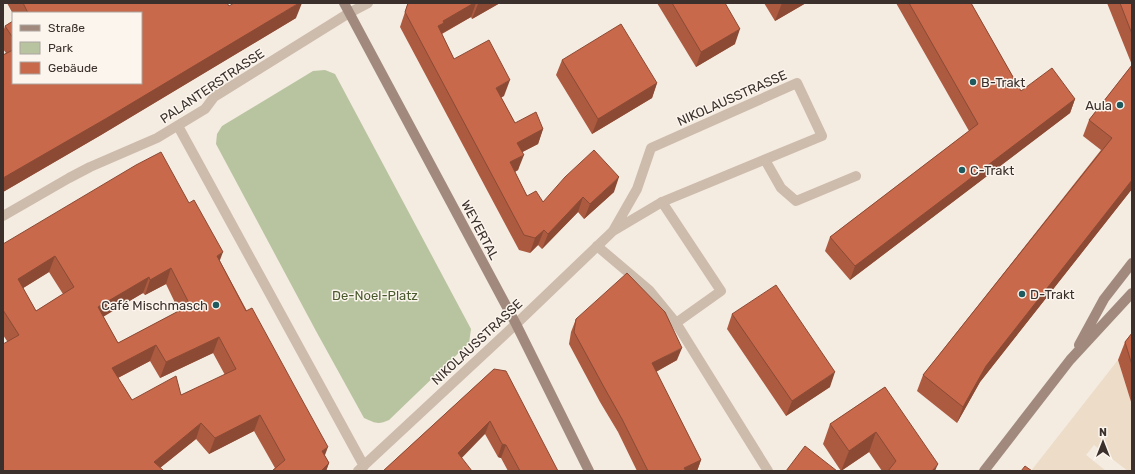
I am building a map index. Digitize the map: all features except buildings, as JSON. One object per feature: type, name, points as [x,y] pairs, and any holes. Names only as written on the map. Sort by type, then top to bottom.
[{"type":"street","name":"WEYERTAL","points":[[344,3],[516,324],[589,471]]},
{"type":"street","name":"PALANTERSTRASSE","points":[[3,216],[68,178],[157,138],[178,126],[205,109],[214,97],[349,13],[368,3]]},
{"type":"street","name":"NIKOLAUSSTRASSE","points":[[361,468],[516,324],[613,231],[662,202],[822,136],[797,83],[651,148],[637,190],[613,231]]},
{"type":"street","points":[[178,126],[361,468]]},
{"type":"street","points":[[765,160],[780,188],[796,201],[856,176]]},
{"type":"street","points":[[662,202],[721,291],[676,323]]},
{"type":"street","points":[[597,246],[649,290],[676,323],[768,471]]},
{"type":"street","points":[[1070,360],[1104,299],[1132,263]]},
{"type":"street","points":[[984,471],[1070,360],[1132,293]]},
{"type":"green space","name":"De-Noel-Platz","points":[[325,70],[335,74],[471,329],[469,343],[389,420],[379,423],[364,418],[216,144],[217,134],[222,126],[313,71]]},
{"type":"shaded area","points":[[1118,360],[1132,405],[1132,471],[1128,471],[1094,445],[1086,455],[1106,471],[1031,471]]},
{"type":"place","name":"B-Trakt","points":[[973,82]]},
{"type":"place","name":"Aula","points":[[1120,105]]},
{"type":"place","name":"C-Trakt","points":[[962,170]]},
{"type":"place","name":"D-Trakt","points":[[1022,294]]},
{"type":"place","name":"Café Mischmasch","points":[[216,305]]}]
